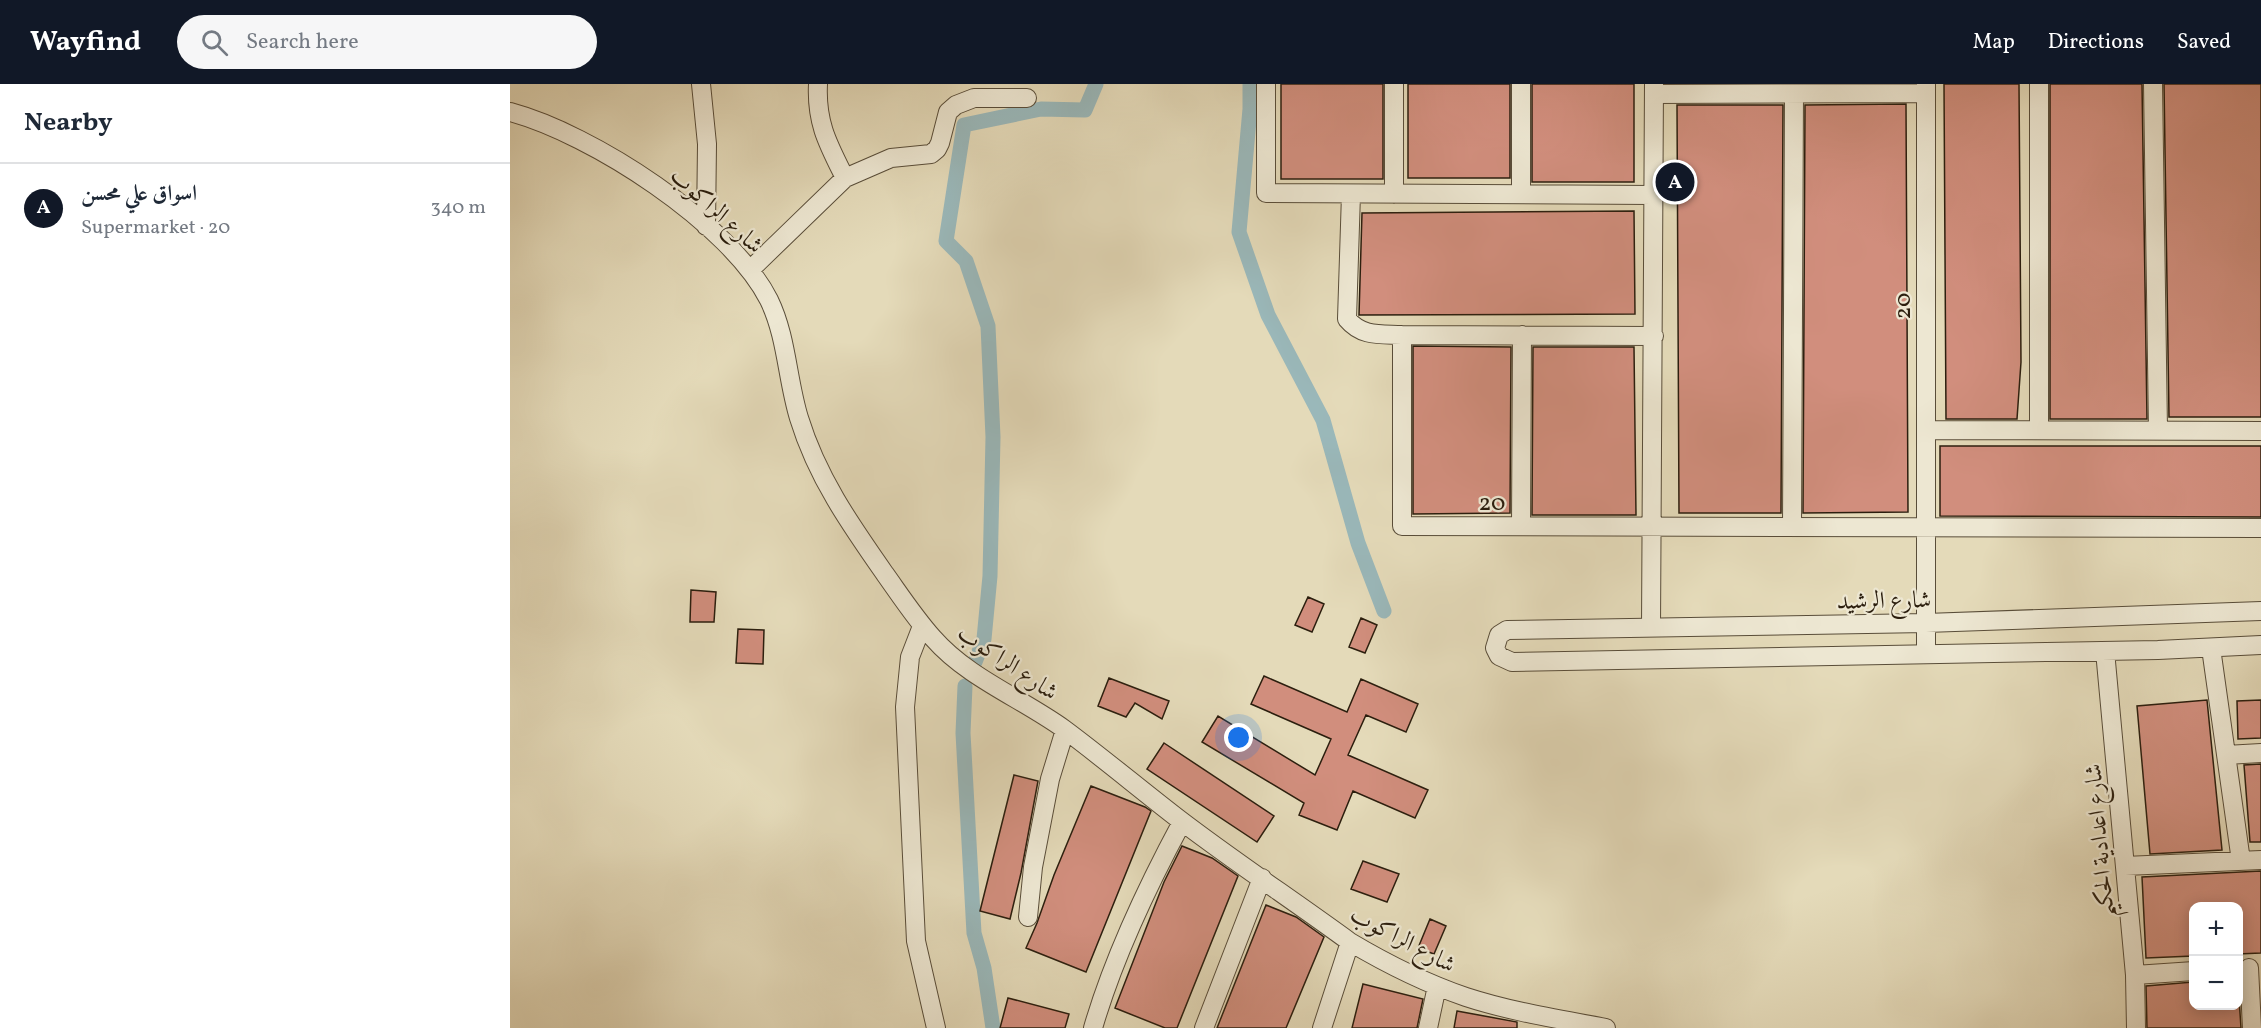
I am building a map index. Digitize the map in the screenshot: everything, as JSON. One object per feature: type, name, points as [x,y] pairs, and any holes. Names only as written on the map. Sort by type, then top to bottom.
[{"type":"street","points":[[701,84],[707,144],[706,226]]},
{"type":"street","points":[[818,84],[817,100],[822,133],[845,178]]},
{"type":"street","points":[[1266,84],[1266,194],[1654,195]]},
{"type":"street","points":[[1394,194],[1395,84]]},
{"type":"street","points":[[1521,84],[1521,194]]},
{"type":"street","points":[[2039,84],[2039,430]]},
{"type":"street","points":[[2153,84],[2158,430]]},
{"type":"street","points":[[1651,628],[1654,89],[1794,94],[1926,88]]},
{"type":"street","name":"20","points":[[1924,527],[1926,88]]},
{"type":"street","points":[[1792,527],[1794,94]]},
{"type":"street","points":[[750,270],[845,178],[891,158],[932,154],[940,143],[948,112],[956,105],[974,98],[1027,98]]},
{"type":"street","name":"شارع الراكوب","points":[[510,112],[565,132],[603,152],[660,190],[706,226],[728,245],[750,270],[767,297],[780,327],[798,416],[826,485],[852,527],[922,626],[961,664],[1065,730],[1182,822],[1350,942],[1378,959],[1437,986],[1529,1021],[1606,1028]]},
{"type":"street","points":[[1351,194],[1347,319],[1355,329],[1369,333],[1402,335],[1654,336]]},
{"type":"street","name":"20","points":[[1402,335],[1402,526],[2261,528]]},
{"type":"street","points":[[1521,526],[1522,335]]},
{"type":"street","points":[[1926,430],[2261,431]]},
{"type":"street","points":[[1924,527],[1926,654],[2105,651],[2261,645]]},
{"type":"street","name":"شارع الرشيد","points":[[1926,654],[1512,662],[1499,656],[1495,648],[1499,635],[1507,630],[1926,623],[2261,611]]},
{"type":"street","points":[[922,626],[910,657],[905,707],[916,941],[936,1028]]},
{"type":"street","points":[[2211,648],[2241,861]]},
{"type":"street","name":"شارع اعدادية الحكيم","points":[[2105,651],[2135,975],[2136,1028]]},
{"type":"street","points":[[1028,917],[1033,867],[1050,778],[1065,730]]},
{"type":"street","points":[[2226,755],[2261,753]]},
{"type":"street","points":[[1093,1028],[1122,946],[1162,858],[1182,822]]},
{"type":"street","points":[[2125,866],[2261,861]]},
{"type":"street","points":[[1204,1028],[1262,878]]},
{"type":"street","points":[[1322,1028],[1350,942]]},
{"type":"street","points":[[2249,968],[2252,1028]]},
{"type":"street","points":[[2135,975],[2189,972]]},
{"type":"street","points":[[1428,1028],[1437,986]]},
{"type":"building","points":[[1281,84],[1383,84],[1383,179],[1281,179]]},
{"type":"building","points":[[1408,84],[1510,84],[1510,178],[1408,178]]},
{"type":"building","points":[[1532,84],[1634,84],[1634,182],[1532,182]]},
{"type":"building","points":[[1944,84],[2019,84],[2021,362],[2017,419],[1946,419]]},
{"type":"building","points":[[2050,84],[2142,84],[2147,419],[2050,419]]},
{"type":"building","points":[[2164,84],[2261,84],[2261,417],[2169,417]]},
{"type":"building","points":[[1906,104],[1908,512],[1803,513],[1805,105]]},
{"type":"building","points":[[1677,105],[1783,105],[1781,513],[1679,513]]},
{"type":"building","points":[[1634,211],[1635,314],[1359,315],[1362,213]]},
{"type":"building","points":[[1413,346],[1511,347],[1510,513],[1413,514]]},
{"type":"building","points":[[1533,347],[1634,347],[1636,515],[1532,515]]},
{"type":"building","points":[[1940,446],[2261,446],[2261,517],[1940,516]]},
{"type":"building","points":[[691,590],[716,592],[714,622],[690,622]]},
{"type":"building","points":[[1308,597],[1324,604],[1312,632],[1295,625]]},
{"type":"building","points":[[1361,618],[1377,625],[1365,653],[1349,647]]},
{"type":"building","points":[[738,629],[764,630],[763,664],[736,663]]},
{"type":"building","points":[[1264,676],[1347,712],[1361,679],[1418,704],[1406,732],[1366,715],[1348,755],[1428,790],[1415,818],[1353,791],[1337,830],[1299,815],[1304,803],[1202,742],[1218,716],[1315,775],[1331,739],[1251,704]]},
{"type":"building","points":[[1109,678],[1169,701],[1162,719],[1135,703],[1126,717],[1098,706]]},
{"type":"building","points":[[2207,700],[2222,850],[2150,854],[2137,706]]},
{"type":"building","points":[[2261,700],[2261,738],[2238,739],[2237,701]]},
{"type":"building","points":[[1164,743],[1274,816],[1257,842],[1147,769]]},
{"type":"building","points":[[2261,764],[2261,842],[2250,842],[2244,765]]},
{"type":"building","points":[[1014,775],[1038,781],[1010,919],[980,911]]},
{"type":"building","points":[[1091,786],[1151,811],[1086,972],[1026,948]]},
{"type":"building","points":[[1182,846],[1212,858],[1238,876],[1177,1028],[1165,1028],[1115,1008],[1164,882]]},
{"type":"building","points":[[1363,861],[1399,874],[1387,902],[1351,889]]},
{"type":"building","points":[[2261,871],[2261,953],[2243,954],[2243,902],[2189,902],[2189,956],[2146,958],[2142,877]]},
{"type":"building","points":[[1266,905],[1296,917],[1324,937],[1286,1028],[1217,1028]]},
{"type":"building","points":[[1430,919],[1446,926],[1434,954],[1418,948]]},
{"type":"building","points":[[2189,982],[2189,1010],[2240,1010],[2241,1028],[2147,1028],[2146,986]]},
{"type":"building","points":[[1363,984],[1423,999],[1417,1028],[1352,1028]]},
{"type":"building","points":[[1008,998],[1069,1014],[1065,1028],[1000,1028]]},
{"type":"building","points":[[1457,1011],[1517,1022],[1517,1028],[1454,1028]]},
{"type":"waterway","points":[[975,662],[984,639],[990,576],[993,437],[988,326],[966,261],[946,241],[964,125],[1041,109],[1085,110],[1096,84]]},
{"type":"waterway","points":[[1250,84],[1250,109],[1239,232],[1268,315],[1323,420],[1358,543],[1384,611]]},
{"type":"waterway","points":[[965,686],[963,733],[974,933],[984,968],[993,1028]]},
{"type":"place","name":"اسواق علي محسن","points":[[1675,182]]}]
